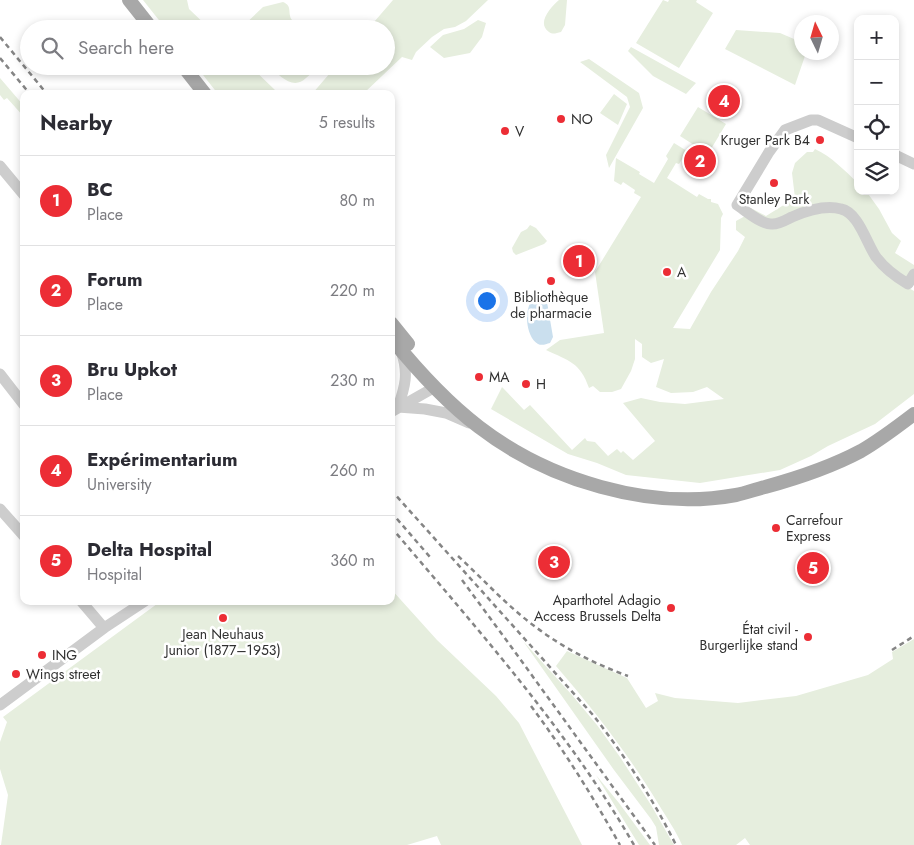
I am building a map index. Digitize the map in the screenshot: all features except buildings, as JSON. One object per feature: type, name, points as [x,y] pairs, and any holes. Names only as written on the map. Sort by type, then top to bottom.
[{"type":"main road","points":[[117,0],[133,20]]},
{"type":"main road","points":[[129,0],[145,20]]},
{"type":"main road","points":[[178,75],[190,90]]},
{"type":"main road","points":[[190,75],[202,90]]},
{"type":"main road","points":[[395,328],[432,375],[435,387]]},
{"type":"main road","points":[[395,343],[435,387],[465,416],[506,446],[549,468],[588,483],[628,493],[664,498],[702,498],[736,495],[792,479],[842,460],[861,450],[888,435],[914,414]]},
{"type":"street","points":[[854,136],[818,120],[811,120],[785,130],[769,152],[737,206],[770,224],[779,223],[806,211],[823,208],[841,209],[853,216],[877,258],[891,274],[912,281]]},
{"type":"street","points":[[899,158],[914,164]]},
{"type":"street","points":[[0,166],[20,191]]},
{"type":"street","points":[[395,408],[406,383],[406,368],[401,350]]},
{"type":"street","points":[[0,374],[20,400]]},
{"type":"street","points":[[395,409],[435,387]]},
{"type":"street","points":[[395,410],[425,409],[446,413],[480,428]]},
{"type":"street","points":[[0,509],[20,532]]},
{"type":"street","points":[[84,605],[104,628]]},
{"type":"street","points":[[0,705],[134,605]]},
{"type":"green space","points":[[143,0],[187,0],[189,9],[201,20],[159,20]]},
{"type":"green space","points":[[393,0],[488,0],[466,21],[455,27],[444,29],[432,37],[416,52],[412,60],[402,57],[395,64],[395,20],[376,20]]},
{"type":"green space","points":[[559,0],[567,0],[565,25],[561,32],[555,34],[545,28],[544,20]]},
{"type":"green space","points":[[663,0],[668,2],[669,0],[697,0],[696,2],[713,13],[679,68],[636,43]]},
{"type":"green space","points":[[283,2],[289,8],[292,20],[249,20],[263,7]]},
{"type":"green space","points":[[478,20],[486,23],[482,37],[470,53],[444,58],[430,47],[443,35],[464,29]]},
{"type":"green space","points":[[736,30],[780,33],[794,39],[794,60],[804,60],[795,85],[725,49]]},
{"type":"green space","points":[[631,47],[696,83],[686,94],[653,76],[628,51]]},
{"type":"green space","points":[[589,59],[639,93],[643,108],[609,168],[606,155],[630,107],[627,97],[580,62]]},
{"type":"green space","points":[[203,75],[259,75],[275,90],[215,90]]},
{"type":"green space","points":[[278,75],[309,75],[301,82],[296,83]]},
{"type":"green space","points":[[328,75],[383,75],[367,90],[315,90]]},
{"type":"green space","points":[[0,78],[20,101],[20,113],[7,98],[4,100],[0,95]]},
{"type":"green space","points":[[614,94],[627,104],[618,125],[600,113]]},
{"type":"green space","points":[[698,107],[726,124],[708,154],[680,136]]},
{"type":"green space","points":[[674,143],[687,151],[679,164],[676,163],[667,178],[697,197],[699,194],[711,199],[711,202],[718,204],[723,214],[721,218],[720,250],[673,328],[690,329],[711,292],[738,251],[745,237],[736,230],[736,221],[747,215],[751,208],[766,216],[795,198],[792,173],[795,163],[807,152],[813,152],[815,149],[832,160],[854,179],[854,195],[869,195],[892,233],[901,241],[895,253],[914,265],[907,287],[914,291],[914,394],[875,424],[780,470],[700,483],[626,475],[568,454],[491,409],[502,387],[524,410],[530,405],[572,450],[585,438],[587,441],[595,442],[608,456],[617,449],[621,453],[623,451],[633,460],[655,441],[623,403],[641,398],[685,404],[724,399],[707,387],[693,392],[671,393],[656,387],[664,359],[651,363],[642,357],[642,344],[635,339],[635,359],[631,371],[621,389],[612,392],[600,392],[593,386],[589,388],[586,379],[578,367],[546,350],[560,340],[604,333],[595,272],[641,197],[634,193],[635,190],[623,182],[621,185],[614,181],[616,158],[654,183],[668,159],[666,156]]},
{"type":"green space","points":[[530,225],[536,228],[547,241],[516,255],[512,248],[521,232]]},
{"type":"green space","points":[[395,593],[437,640],[496,696],[519,723],[582,845],[441,845],[437,836],[407,845],[1,845],[8,795],[0,769],[0,742],[7,722],[3,717],[156,605],[395,605]]},
{"type":"green space","points":[[914,639],[914,845],[750,845],[745,838],[736,845],[682,845],[648,786],[597,716],[556,666],[567,651],[627,678],[646,708],[658,701],[655,693],[675,698],[738,703],[796,696],[868,675],[893,659],[892,652]]},
{"type":"green space","points":[[523,641],[597,725],[651,805],[674,845],[659,845],[656,827],[651,819]]},
{"type":"green space","points":[[596,775],[619,803],[650,845],[639,845]]},
{"type":"water","points":[[541,297],[546,299],[547,302],[553,337],[550,343],[542,345],[538,344],[530,335],[527,322],[530,303],[533,299]]},
{"type":"railway","points":[[0,37],[20,61]]},
{"type":"railway","points":[[0,58],[27,90]]},
{"type":"railway","points":[[31,75],[44,90]]},
{"type":"railway","points":[[395,494],[593,715],[638,778],[676,845]]},
{"type":"railway","points":[[395,517],[430,557]]},
{"type":"railway","points":[[395,532],[488,642],[550,720],[608,802],[634,845]]},
{"type":"railway","points":[[458,556],[526,620],[548,636],[581,655],[628,676]]},
{"type":"railway","points":[[462,580],[655,845]]},
{"type":"railway","points":[[892,650],[914,636]]},
{"type":"railway","points":[[531,706],[578,774],[620,845]]},
{"type":"place","name":"Expérimentarium","points":[[724,101]]},
{"type":"place","name":"NO","points":[[561,119]]},
{"type":"place","name":"V","points":[[505,131]]},
{"type":"place","name":"Kruger Park B4","points":[[820,140]]},
{"type":"place","name":"Forum","points":[[700,161]]},
{"type":"place","name":"Stanley Park","points":[[774,183]]},
{"type":"place","name":"BC","points":[[579,261]]},
{"type":"place","name":"A","points":[[667,272]]},
{"type":"place","name":"Bibliothèque de pharmacie","points":[[551,281]]},
{"type":"place","name":"MA","points":[[479,377]]},
{"type":"place","name":"H","points":[[526,384]]},
{"type":"place","name":"Carrefour Express","points":[[776,528]]},
{"type":"place","name":"Bru Upkot","points":[[554,562]]},
{"type":"place","name":"Delta Hospital","points":[[813,568]]},
{"type":"place","name":"Aparthotel Adagio Access Brussels Delta","points":[[671,608]]},
{"type":"place","name":"Jean Neuhaus Junior (1877–1953)","points":[[223,618]]},
{"type":"place","name":"État civil - Burgerlijke stand","points":[[808,637]]},
{"type":"place","name":"ING","points":[[42,655]]},
{"type":"place","name":"Wings street","points":[[16,674]]}]
